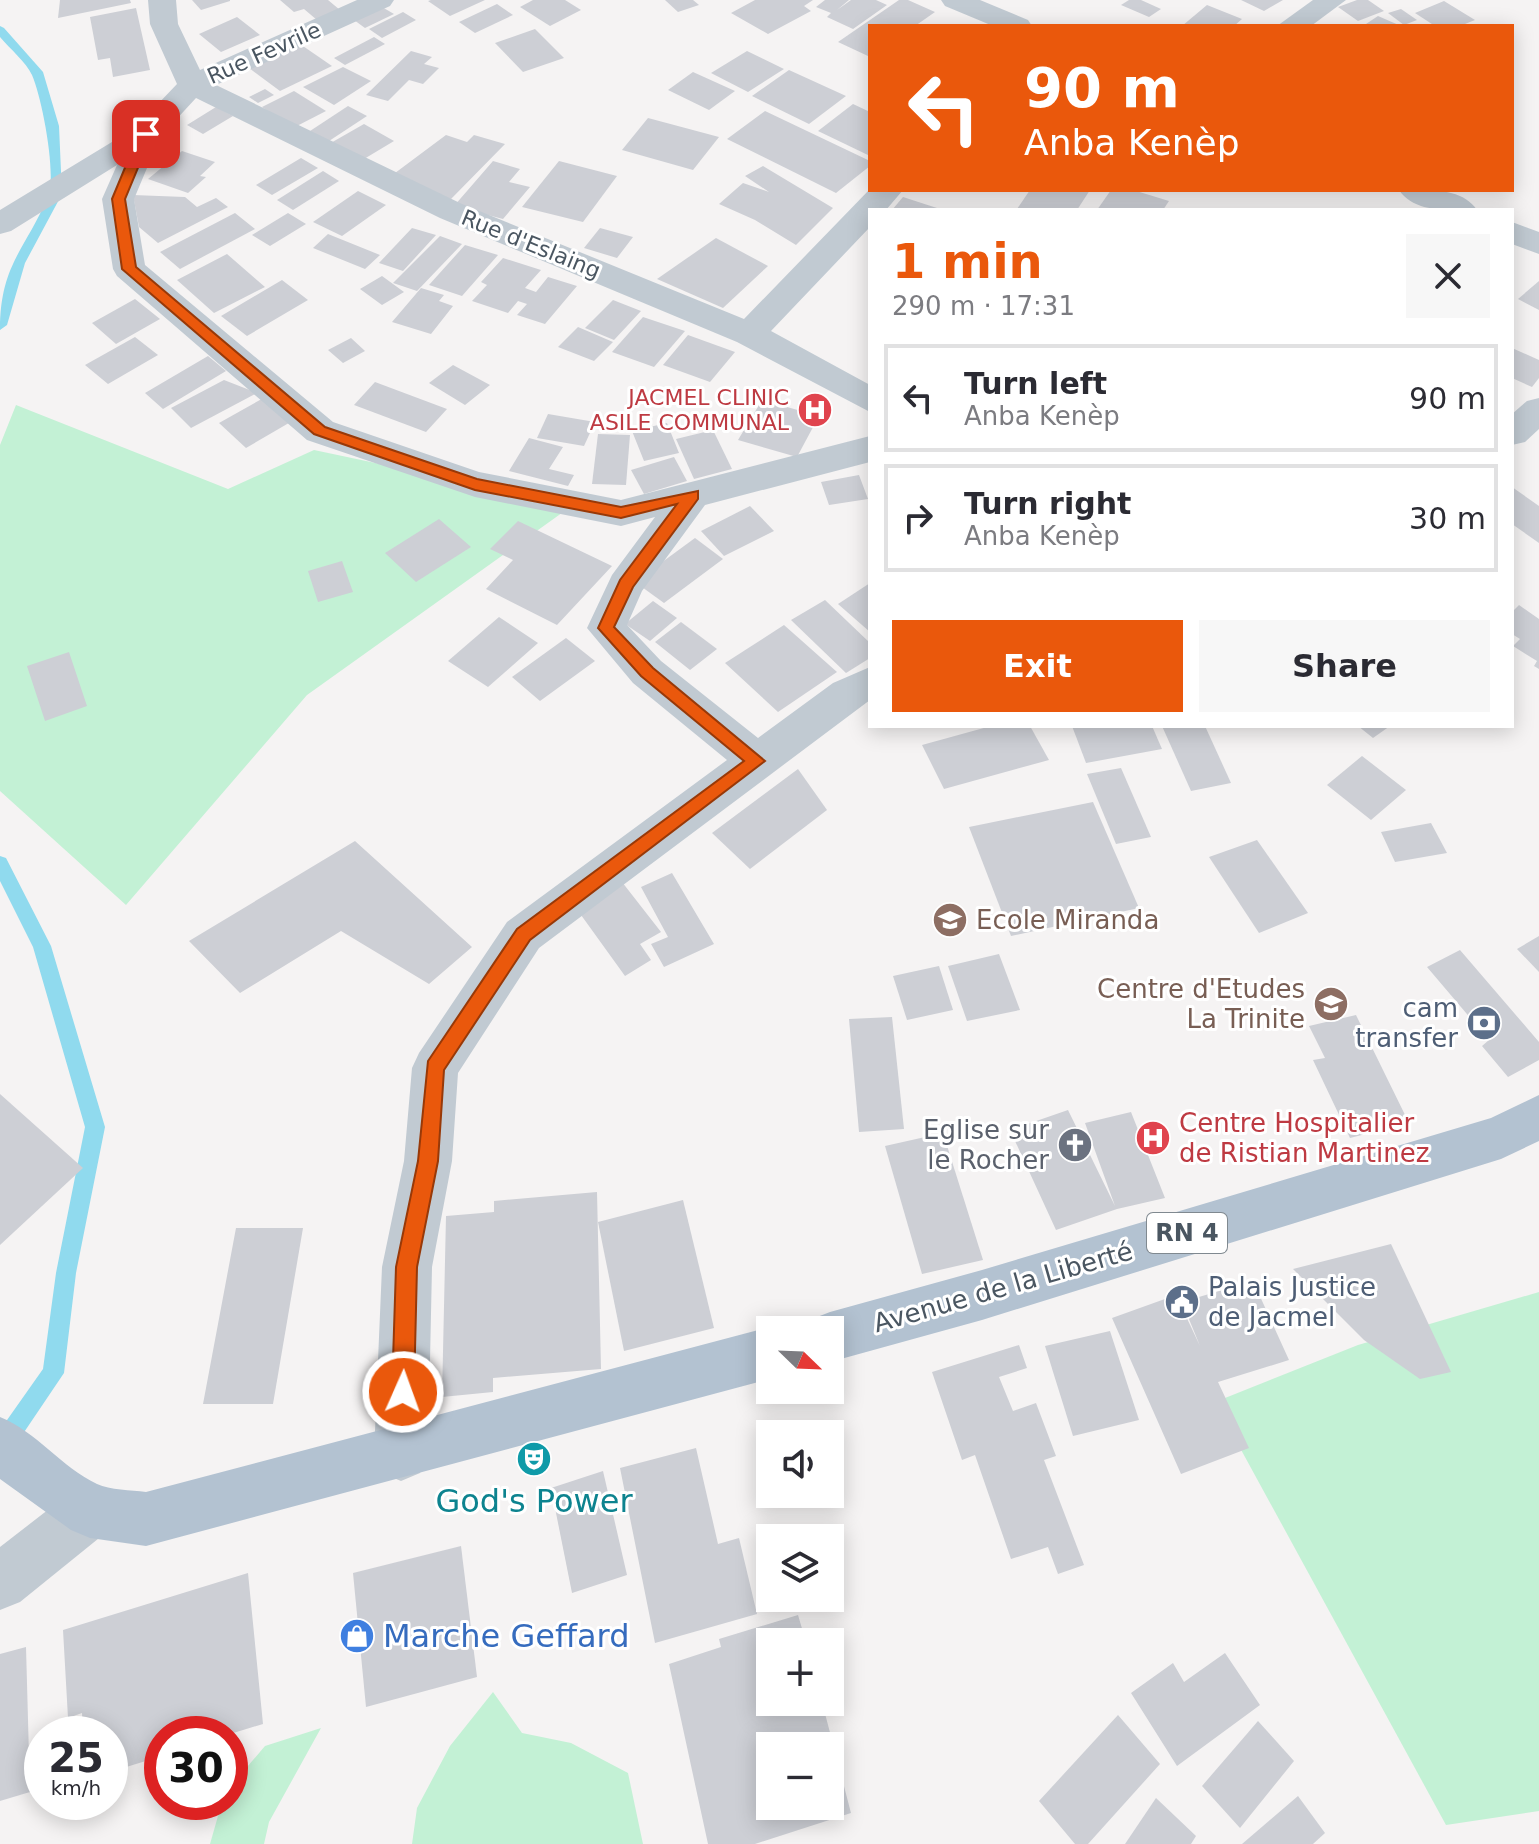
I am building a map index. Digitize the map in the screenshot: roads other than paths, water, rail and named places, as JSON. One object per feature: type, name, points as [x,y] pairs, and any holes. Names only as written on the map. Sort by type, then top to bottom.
[{"type":"main road","name":"Avenue de la Liberté","points":[[844,1333],[982,1295],[1501,1137],[1539,1117]]},
{"type":"main road","points":[[19,1460],[90,1511],[146,1519],[401,1454],[756,1357]]},
{"type":"street","points":[[0,224],[132,143],[192,85],[164,24],[162,0]]},
{"type":"street","name":"Rue Fevrile","points":[[192,85],[380,0]]},
{"type":"street","points":[[955,0],[1013,24]]},
{"type":"street","points":[[1294,24],[1332,0]]},
{"type":"street","name":"Rue d'Eslaing","points":[[192,85],[451,211],[749,334],[868,399]]},
{"type":"street","points":[[132,143],[118,199],[129,269],[320,431],[475,484],[621,513],[868,450]]},
{"type":"street","points":[[870,208],[885,192]]},
{"type":"street","points":[[1420,192],[1456,208]]},
{"type":"street","points":[[749,334],[868,210]]},
{"type":"street","points":[[1514,233],[1539,244]]},
{"type":"street","points":[[1514,431],[1539,410]]},
{"type":"street","points":[[692,495],[626,585],[606,628],[647,672],[757,761]]},
{"type":"street","points":[[401,1454],[407,1267],[428,1161],[435,1068],[523,935],[847,694],[868,683]]},
{"type":"street","points":[[0,1582],[90,1511]]},
{"type":"waterway","points":[[0,30],[37,72],[53,126],[56,194],[18,263],[0,325]]},
{"type":"waterway","points":[[0,863],[42,946],[95,1127],[66,1273],[53,1373],[0,1448]]},
{"type":"place","name":"JACMEL CLINIC ASILE COMMUNAL","points":[[815,410]]},
{"type":"place","name":"Ecole Miranda","points":[[950,920]]},
{"type":"place","name":"Centre d'Etudes La Trinite","points":[[1331,1004]]},
{"type":"place","name":"cam transfer","points":[[1484,1023]]},
{"type":"place","name":"Centre Hospitalier de Ristian Martinez","points":[[1153,1138]]},
{"type":"place","name":"Eglise sur le Rocher","points":[[1075,1145]]},
{"type":"place","name":"Palais Justice de Jacmel","points":[[1182,1302]]},
{"type":"place","name":"God's Power","points":[[534,1459]]},
{"type":"place","name":"Marche Geffard","points":[[357,1636]]}]
